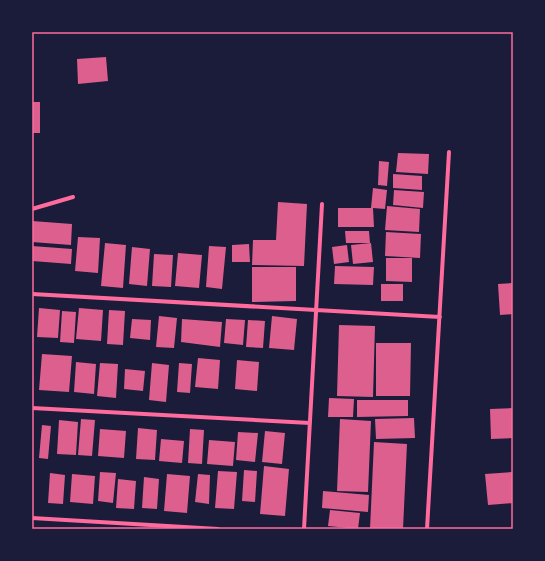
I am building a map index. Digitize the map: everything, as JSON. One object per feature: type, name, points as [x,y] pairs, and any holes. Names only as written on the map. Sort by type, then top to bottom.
[{"type":"street","points":[[427,529],[449,152]]},
{"type":"street","points":[[32,209],[73,197]]},
{"type":"street","points":[[304,529],[322,204]]},
{"type":"street","points":[[32,294],[440,317]]},
{"type":"street","points":[[32,408],[310,423]]},
{"type":"street","points":[[32,518],[218,529]]},
{"type":"building","points":[[106,57],[108,81],[78,84],[77,59]]},
{"type":"building","points":[[32,102],[40,102],[40,133],[32,133]]},
{"type":"building","points":[[398,153],[429,154],[428,174],[396,172]]},
{"type":"building","points":[[379,161],[389,162],[387,186],[378,185]]},
{"type":"building","points":[[393,174],[422,176],[422,190],[393,188]]},
{"type":"building","points":[[373,188],[387,190],[385,209],[373,208],[374,227],[338,227],[338,208],[371,208]]},
{"type":"building","points":[[394,190],[424,192],[423,208],[393,205]]},
{"type":"building","points":[[278,202],[307,204],[304,266],[252,265],[253,240],[276,240]]},
{"type":"building","points":[[387,206],[420,209],[419,232],[385,230]]},
{"type":"building","points":[[32,221],[72,224],[71,245],[32,242]]},
{"type":"building","points":[[345,231],[369,231],[370,243],[346,243]]},
{"type":"building","points":[[386,232],[421,234],[420,258],[385,256]]},
{"type":"building","points":[[78,237],[100,238],[98,273],[75,271]]},
{"type":"building","points":[[105,243],[126,245],[123,288],[101,286]]},
{"type":"building","points":[[371,243],[373,262],[353,264],[351,245]]},
{"type":"building","points":[[249,244],[250,262],[232,262],[232,245]]},
{"type":"building","points":[[347,245],[349,262],[334,264],[332,247]]},
{"type":"building","points":[[32,246],[72,249],[71,264],[32,261]]},
{"type":"building","points":[[209,246],[226,247],[222,289],[206,287]]},
{"type":"building","points":[[132,247],[150,249],[147,286],[129,284]]},
{"type":"building","points":[[178,253],[202,255],[199,288],[175,286]]},
{"type":"building","points":[[154,254],[173,255],[171,287],[152,286]]},
{"type":"building","points":[[386,258],[412,258],[412,282],[386,281]]},
{"type":"building","points":[[335,266],[374,267],[373,285],[334,284]]},
{"type":"building","points":[[252,267],[296,267],[296,301],[252,302]]},
{"type":"building","points":[[513,283],[513,314],[500,315],[498,284]]},
{"type":"building","points":[[381,284],[403,284],[403,301],[381,301]]},
{"type":"building","points":[[39,308],[60,310],[58,338],[37,337]]},
{"type":"building","points":[[79,308],[103,310],[101,341],[76,339]]},
{"type":"building","points":[[109,310],[125,311],[123,345],[107,344]]},
{"type":"building","points":[[62,311],[76,312],[74,343],[60,342]]},
{"type":"building","points":[[159,316],[177,318],[174,348],[156,347]]},
{"type":"building","points":[[272,316],[297,319],[294,350],[269,348]]},
{"type":"building","points":[[132,319],[151,320],[150,340],[130,338]]},
{"type":"building","points":[[182,319],[222,322],[220,347],[181,342]]},
{"type":"building","points":[[226,319],[245,320],[243,345],[224,343]]},
{"type":"building","points":[[248,320],[265,321],[263,348],[246,347]]},
{"type":"building","points":[[339,325],[375,326],[373,397],[337,396]]},
{"type":"building","points":[[376,343],[411,343],[410,396],[376,396]]},
{"type":"building","points":[[42,354],[72,356],[69,392],[39,390]]},
{"type":"building","points":[[198,358],[220,360],[218,389],[195,387]]},
{"type":"building","points":[[237,360],[259,362],[257,391],[235,389]]},
{"type":"building","points":[[76,362],[96,364],[94,394],[74,392]]},
{"type":"building","points":[[100,363],[118,364],[116,398],[97,396]]},
{"type":"building","points":[[152,363],[169,365],[166,402],[149,400]]},
{"type":"building","points":[[179,363],[192,364],[190,393],[177,392]]},
{"type":"building","points":[[125,369],[145,371],[143,391],[124,389]]},
{"type":"building","points":[[329,398],[354,399],[353,417],[328,417]]},
{"type":"building","points":[[357,400],[408,400],[408,416],[357,417]]},
{"type":"building","points":[[513,408],[513,438],[491,439],[490,409]]},
{"type":"building","points":[[414,418],[415,438],[376,439],[375,419]]},
{"type":"building","points":[[81,419],[95,420],[92,456],[78,455]]},
{"type":"building","points":[[340,419],[371,421],[368,492],[337,491]]},
{"type":"building","points":[[59,420],[78,422],[76,455],[57,454]]},
{"type":"building","points":[[42,425],[51,426],[48,459],[39,458]]},
{"type":"building","points":[[138,428],[157,430],[155,460],[136,459]]},
{"type":"building","points":[[100,429],[126,431],[124,458],[98,456]]},
{"type":"building","points":[[190,429],[204,430],[202,464],[188,463]]},
{"type":"building","points":[[265,431],[285,433],[282,464],[262,462]]},
{"type":"building","points":[[238,432],[258,433],[255,462],[236,460]]},
{"type":"building","points":[[161,439],[184,441],[182,463],[159,461]]},
{"type":"building","points":[[209,440],[235,442],[233,466],[207,464]]},
{"type":"building","points":[[374,442],[407,444],[403,529],[370,529]]},
{"type":"building","points":[[264,466],[289,469],[285,516],[260,514]]},
{"type":"building","points":[[244,470],[257,471],[255,502],[242,501]]},
{"type":"building","points":[[218,471],[237,472],[234,509],[215,508]]},
{"type":"building","points":[[100,472],[116,473],[113,503],[98,501]]},
{"type":"building","points":[[512,472],[513,503],[488,505],[485,474]]},
{"type":"building","points":[[50,473],[65,475],[63,504],[48,503]]},
{"type":"building","points":[[72,474],[95,476],[93,504],[70,502]]},
{"type":"building","points":[[167,474],[190,476],[187,513],[164,511]]},
{"type":"building","points":[[198,474],[210,475],[209,504],[195,502]]},
{"type":"building","points":[[144,477],[159,479],[157,509],[142,508]]},
{"type":"building","points":[[118,479],[136,481],[134,509],[116,508]]},
{"type":"building","points":[[323,491],[369,495],[368,512],[322,508]]},
{"type":"building","points":[[330,510],[360,513],[358,529],[328,526]]}]
